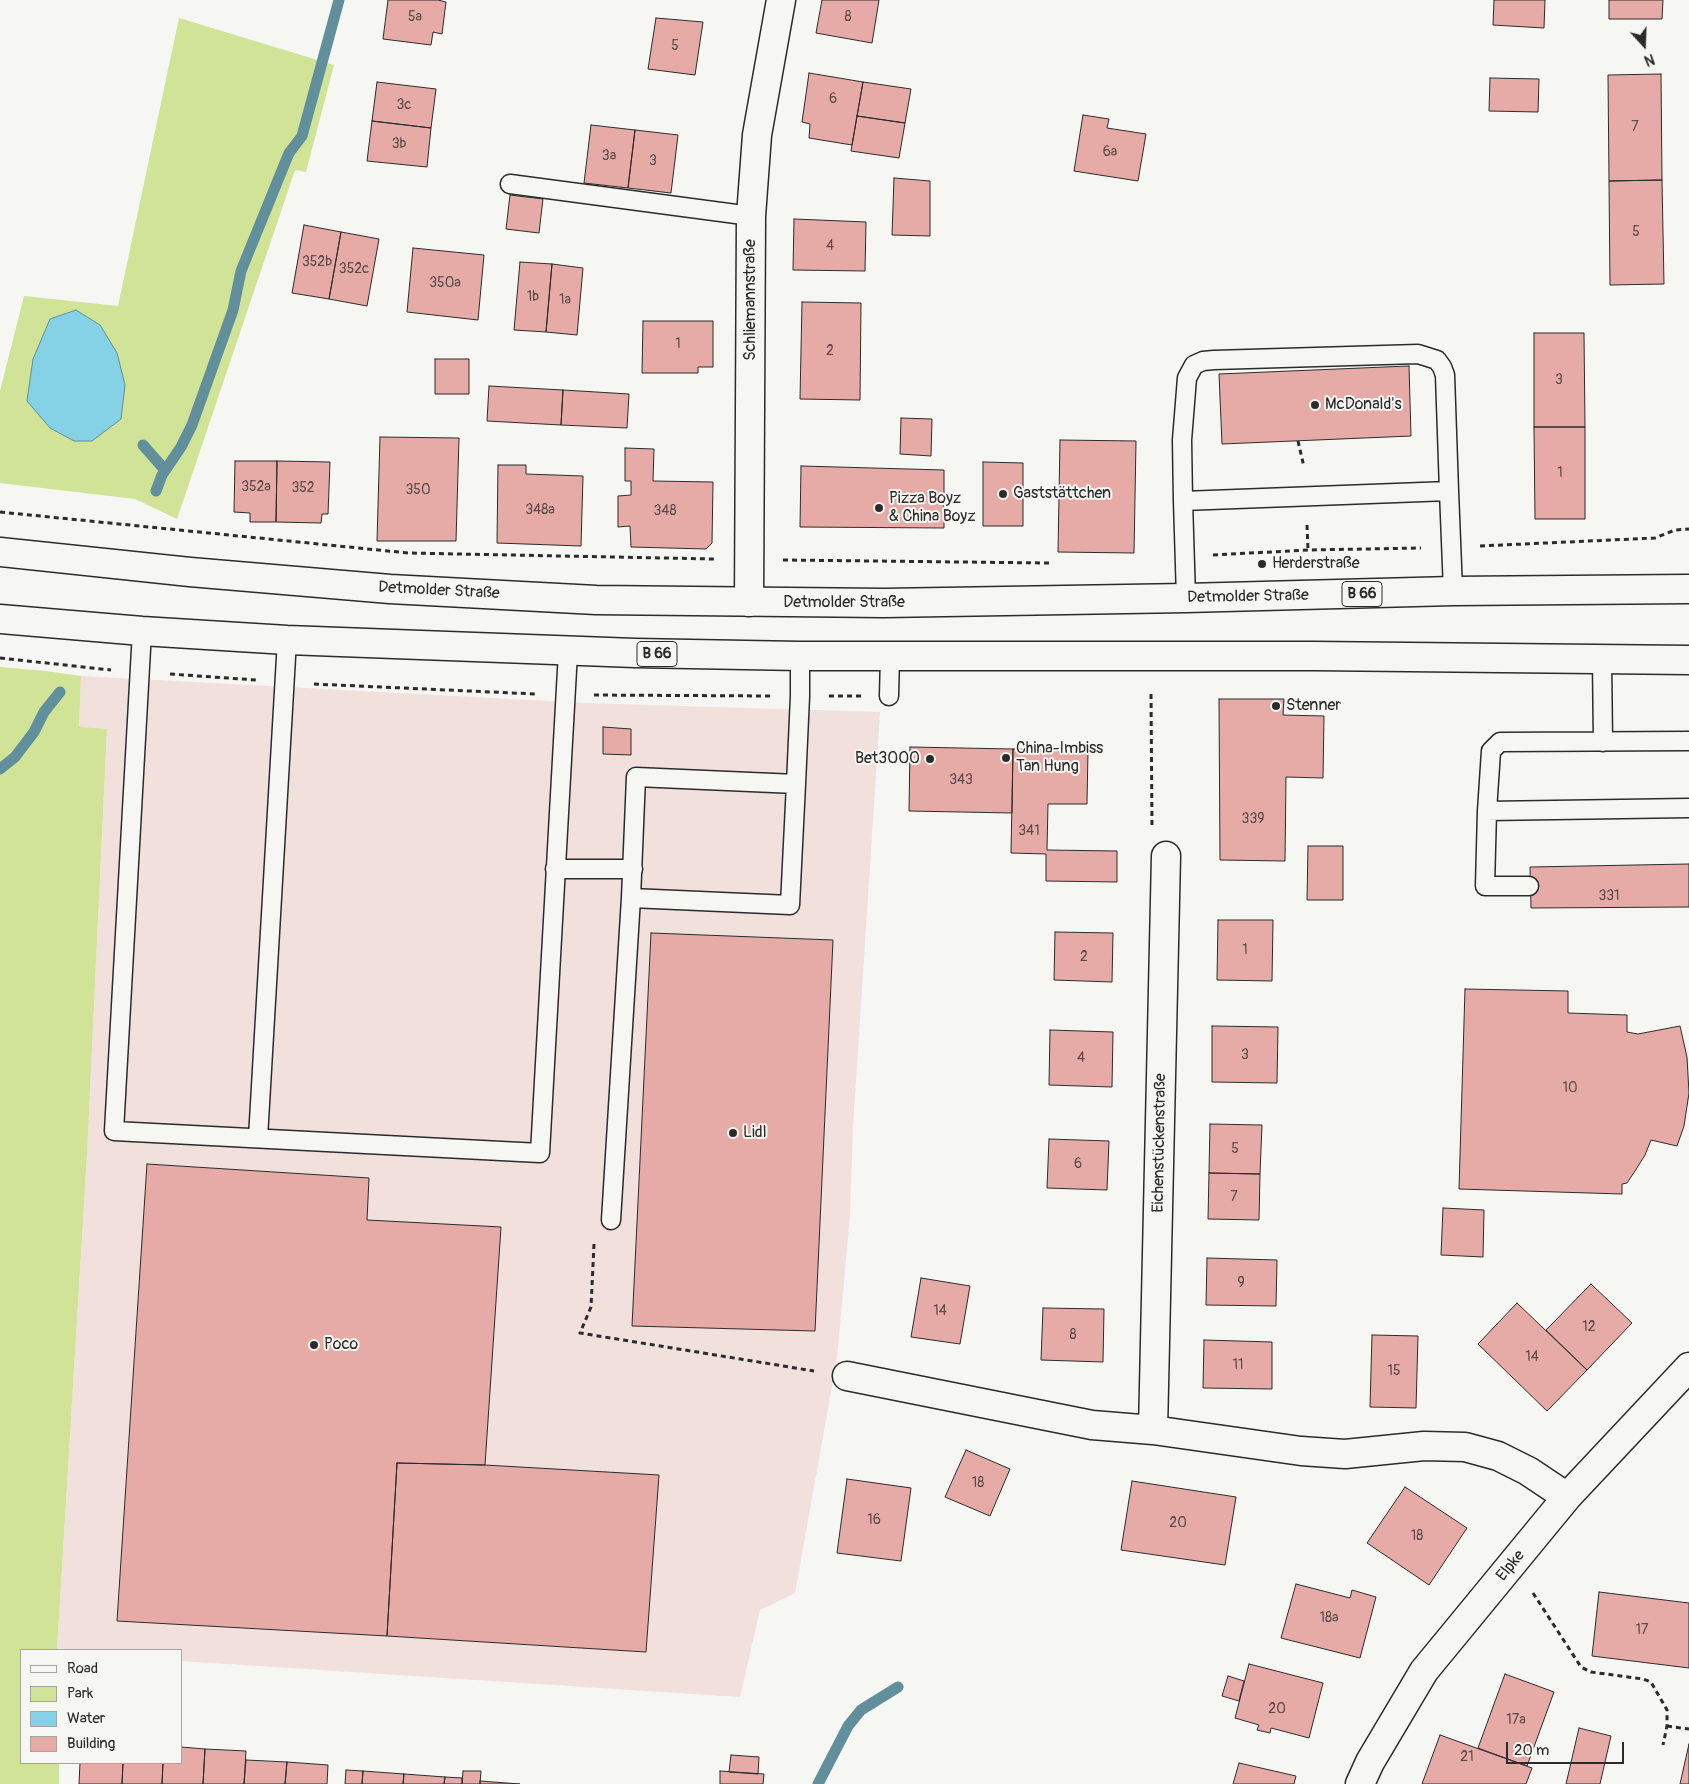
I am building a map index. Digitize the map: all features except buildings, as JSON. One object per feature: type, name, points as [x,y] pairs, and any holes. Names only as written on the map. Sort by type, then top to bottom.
[{"type":"main road","name":"Schliemannstraße","points":[[749,602],[751,216],[757,135],[781,0]]},
{"type":"main road","name":"Detmolder Straße","points":[[0,552],[180,571],[390,589],[596,600],[884,603],[1453,591],[1689,589]]},
{"type":"main road","name":"B 66","points":[[0,619],[142,631],[288,640],[568,652],[800,656],[1689,660]]},
{"type":"main road","name":"Eichenstückenstraße","points":[[1153,1430],[1166,856]]},
{"type":"main road","name":"Elpke","points":[[1360,1784],[1370,1762],[1424,1671],[1568,1497],[1689,1367]]},
{"type":"main road","points":[[847,1376],[1092,1425],[1153,1430],[1302,1451],[1345,1454],[1424,1446],[1465,1447],[1498,1456],[1528,1471],[1568,1497]]},
{"type":"lane","points":[[510,184],[751,216]]},
{"type":"lane","points":[[1186,598],[1182,440],[1184,395],[1187,378],[1194,365],[1214,360],[1418,354],[1437,360],[1445,374],[1453,591]]},
{"type":"lane","points":[[1183,501],[1449,492]]},
{"type":"lane","points":[[142,631],[114,1130],[540,1153],[568,652]]},
{"type":"lane","points":[[258,1138],[288,640]]},
{"type":"lane","points":[[630,898],[790,905],[800,696],[800,656]]},
{"type":"lane","points":[[889,696],[890,656]]},
{"type":"lane","points":[[1602,659],[1603,742]]},
{"type":"lane","points":[[1529,886],[1485,886],[1490,751],[1500,742],[1689,742]]},
{"type":"lane","points":[[611,1220],[633,869],[636,777],[796,784]]},
{"type":"lane","points":[[1487,811],[1689,808]]},
{"type":"lane","points":[[555,870],[633,869]]},
{"type":"path","points":[[0,512],[408,553],[1054,563]]},
{"type":"path","points":[[1184,556],[1655,538],[1675,530],[1689,529]]},
{"type":"path","points":[[1307,531],[1308,550]]},
{"type":"path","points":[[0,658],[140,672],[285,682],[565,695],[889,696]]},
{"type":"path","points":[[1151,694],[1150,823],[1166,856]]},
{"type":"path","points":[[611,1220],[592,1245],[591,1307],[580,1333],[738,1360],[847,1376]]},
{"type":"path","points":[[1514,1562],[1581,1667],[1591,1672],[1643,1679],[1651,1682],[1667,1710],[1667,1726],[1663,1745]]},
{"type":"path","points":[[1667,1726],[1689,1729]]},
{"type":"shaded area","points":[[81,676],[586,703],[880,712],[853,1126],[850,1215],[837,1358],[795,1593],[760,1610],[740,1697],[182,1661],[182,1649],[57,1649],[87,1154],[107,730],[79,728]]},
{"type":"green space","points":[[179,18],[334,65],[306,172],[295,170],[177,519],[135,499],[0,483],[0,391],[24,296],[118,306]]},
{"type":"green space","points":[[0,667],[81,676],[79,727],[107,729],[87,1154],[57,1649],[20,1649],[20,1764],[59,1764],[59,1784],[0,1784]]},
{"type":"water","points":[[76,310],[100,325],[117,353],[125,385],[121,419],[92,441],[74,441],[50,428],[27,401],[33,359],[50,319]]},
{"type":"waterway","points":[[156,491],[162,475],[181,447],[192,425],[233,310],[241,271],[289,153],[302,136],[339,0]]},
{"type":"waterway","points":[[143,445],[165,470]]},
{"type":"waterway","points":[[0,769],[15,757],[34,732],[44,712],[60,692]]},
{"type":"waterway","points":[[818,1784],[848,1726],[861,1710],[898,1687]]},
{"type":"place","name":"McDonald's","points":[[1315,405]]},
{"type":"place","name":"Gaststättchen","points":[[1003,494]]},
{"type":"place","name":"Pizza Boyz & China Boyz","points":[[879,508]]},
{"type":"place","name":"Herderstraße","points":[[1262,564]]},
{"type":"place","name":"Stenner","points":[[1276,706]]},
{"type":"place","name":"China-Imbiss Tan Hung","points":[[1006,758]]},
{"type":"place","name":"Bet3000","points":[[930,759]]},
{"type":"place","name":"Lidl","points":[[733,1133]]},
{"type":"place","name":"Poco","points":[[314,1345]]}]
